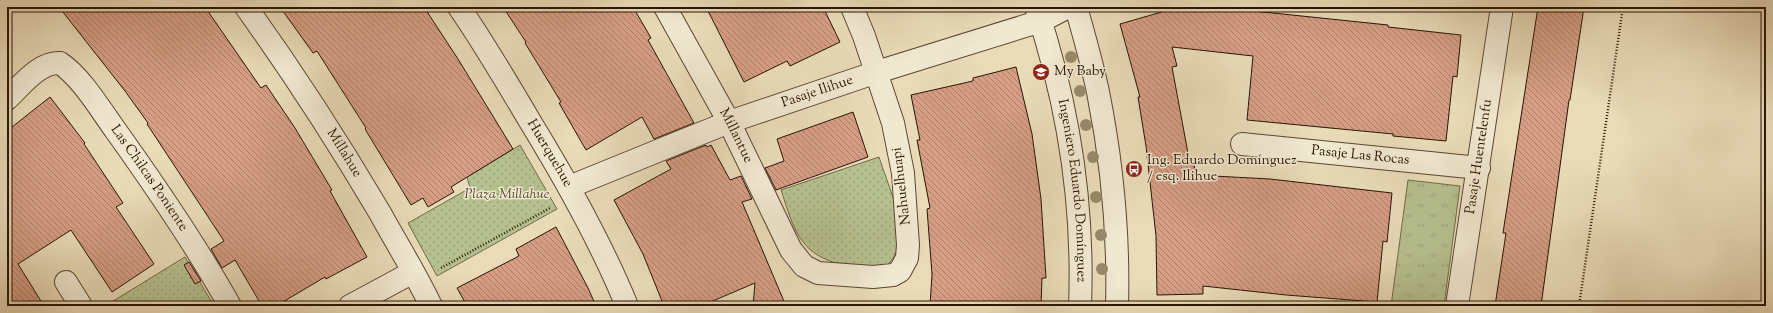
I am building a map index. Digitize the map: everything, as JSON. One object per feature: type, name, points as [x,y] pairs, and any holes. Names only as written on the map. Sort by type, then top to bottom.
[{"type":"street","name":"Millahue","points":[[246,7],[338,144],[431,306]]},
{"type":"street","name":"Huerquehue","points":[[459,7],[479,35],[571,191],[618,283],[627,306]]},
{"type":"street","name":"Millantue","points":[[665,7],[729,122],[792,250],[804,266]]},
{"type":"street","name":"Nahuelhuapi","points":[[804,266],[818,272],[885,277],[900,271],[907,258],[908,244],[903,173],[893,122],[877,72],[852,7]]},
{"type":"street","name":"Pasaje Ilihue","points":[[571,191],[729,122],[877,72],[1039,14],[1068,7]]},
{"type":"street","points":[[1076,7],[1098,93],[1108,154],[1115,215],[1117,306]]},
{"type":"street","name":"Pasaje Huentelenfu","points":[[1457,306],[1479,168],[1502,7]]},
{"type":"street","name":"Ingeniero Eduardo Domínguez","points":[[1039,14],[1056,77],[1071,153],[1080,237],[1080,306]]},
{"type":"street","name":"Las Chilcas Poniente","points":[[7,99],[43,67],[54,62],[60,63],[72,73],[105,116],[175,217],[230,306]]},
{"type":"street","name":"Pasaje Las Rocas","points":[[1242,144],[1479,168]]},
{"type":"street","points":[[350,306],[415,276]]},
{"type":"street","points":[[66,282],[81,306]]},
{"type":"path","points":[[1579,306],[1623,7]]},
{"type":"path","points":[[415,276],[571,191]]},
{"type":"green space","name":"Plaza Millahue","points":[[520,145],[557,209],[437,276],[408,223],[470,188],[467,177]]},
{"type":"green space","points":[[879,157],[893,199],[898,221],[898,246],[894,257],[884,267],[868,268],[842,265],[817,255],[804,243],[796,231],[781,190]]},
{"type":"green space","points":[[1408,180],[1460,186],[1444,306],[1391,306]]},
{"type":"green space","points":[[185,257],[214,306],[105,306]]},
{"type":"building","points":[[59,7],[205,7],[261,88],[266,85],[295,128],[332,190],[330,191],[367,257],[326,279],[325,277],[276,306],[262,306],[235,260],[222,268],[211,249],[224,241],[147,124],[148,123],[125,91]]},
{"type":"building","points":[[280,7],[424,7],[513,149],[451,187],[454,192],[428,207],[423,198],[411,205],[365,129],[366,128],[317,51],[313,53]]},
{"type":"building","points":[[503,7],[633,7],[651,38],[648,40],[694,123],[654,139],[642,117],[586,150],[559,103],[561,102],[525,43],[526,42]]},
{"type":"building","points":[[706,7],[823,7],[840,42],[790,66],[787,61],[744,82]]},
{"type":"building","points":[[1179,7],[1244,7],[1244,10],[1388,25],[1388,27],[1461,35],[1457,77],[1453,76],[1446,141],[1393,136],[1393,134],[1247,120],[1253,56],[1172,47],[1177,66],[1172,67],[1190,164],[1194,163],[1195,175],[1270,179],[1392,193],[1387,242],[1383,241],[1377,302],[1286,295],[1203,286],[1203,294],[1157,295],[1156,236],[1146,146],[1138,97],[1140,97],[1120,24]]},
{"type":"building","points":[[1538,7],[1584,7],[1569,100],[1541,306],[1495,306],[1506,233],[1503,233]]},
{"type":"building","points":[[1016,67],[1032,134],[1041,199],[1046,278],[1042,278],[1041,306],[930,306],[932,274],[927,209],[930,208],[917,140],[920,140],[911,95],[973,81],[973,78]]},
{"type":"building","points":[[50,97],[85,143],[84,144],[123,203],[116,207],[154,264],[112,292],[71,230],[18,264],[44,306],[7,306],[7,131]]},
{"type":"building","points":[[853,112],[868,157],[776,190],[765,168],[784,161],[777,139]]},
{"type":"building","points":[[706,145],[707,147],[711,145],[730,180],[741,176],[752,199],[742,202],[786,306],[753,306],[755,283],[701,306],[664,306],[643,254],[614,200],[671,169],[666,161]]},
{"type":"building","points":[[556,227],[596,306],[467,306],[457,288],[519,256],[516,249]]},
{"type":"building","points":[[189,262],[201,281],[195,284],[184,265]]},
{"type":"place","name":"My Baby","points":[[1041,72]]},
{"type":"place","name":"Ing. Eduardo Domínguez / esq. Ilihue","points":[[1134,169]]}]
